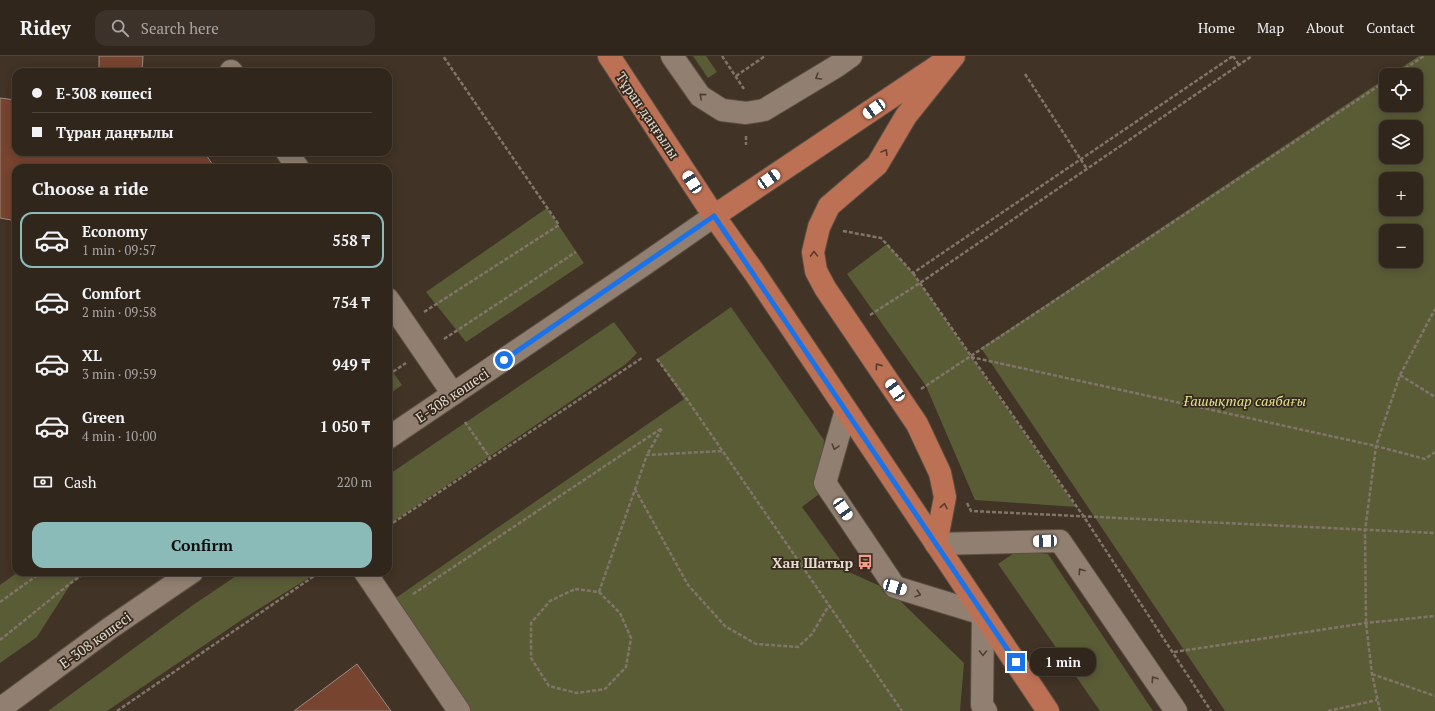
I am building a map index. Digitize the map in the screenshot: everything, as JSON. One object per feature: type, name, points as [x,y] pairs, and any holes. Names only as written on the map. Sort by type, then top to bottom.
[{"type":"main road","name":"Тұран даңғылы","points":[[609,56],[714,216],[1048,711]]},
{"type":"main road","points":[[714,216],[953,56]]},
{"type":"main road","points":[[936,544],[945,497],[940,473],[917,424],[819,277],[816,271],[813,252],[818,227],[829,206],[877,165],[906,116],[953,56]]},
{"type":"street","points":[[672,56],[700,96],[722,110],[746,113],[764,110],[851,56]]},
{"type":"street","name":"Е-308 көшесі","points":[[392,435],[714,216]]},
{"type":"street","points":[[392,305],[454,394]]},
{"type":"street","points":[[846,410],[825,483],[895,587],[983,614],[982,705],[986,711]]},
{"type":"street","points":[[936,544],[1060,540],[1176,711]]},
{"type":"street","name":"Е-308 көшесі","points":[[0,709],[110,628],[186,576]]},
{"type":"street","points":[[368,576],[459,711]]},
{"type":"path","points":[[405,324],[559,225],[443,56]]},
{"type":"path","points":[[722,56],[746,91]]},
{"type":"path","points":[[736,76],[765,56]]},
{"type":"path","points":[[913,274],[1233,56],[1239,65]]},
{"type":"path","points":[[869,316],[920,283],[1252,56]]},
{"type":"path","points":[[1406,68],[1424,56]]},
{"type":"path","points":[[1025,74],[1087,169]]},
{"type":"path","points":[[920,390],[1379,86]]},
{"type":"path","points":[[841,231],[848,231],[881,238],[920,283],[1084,517],[1174,652],[1211,711]]},
{"type":"path","points":[[392,372],[576,252]]},
{"type":"path","points":[[1380,711],[1372,674],[1366,624],[1365,530],[1376,446],[1400,375],[1435,309]]},
{"type":"path","points":[[971,357],[1376,446],[1425,459],[1435,452]]},
{"type":"path","points":[[392,523],[642,358]]},
{"type":"path","points":[[657,359],[686,398],[902,711]]},
{"type":"path","points":[[1400,375],[1435,397]]},
{"type":"path","points":[[465,422],[490,458]]},
{"type":"path","points":[[413,594],[662,428],[647,455],[599,592]]},
{"type":"path","points":[[647,455],[722,451]]},
{"type":"path","points":[[635,489],[688,585],[725,626],[756,644],[798,647],[812,634],[829,605]]},
{"type":"path","points":[[966,498],[971,511],[1435,534]]},
{"type":"path","points":[[0,602],[36,576]]},
{"type":"path","points":[[0,640],[81,576]]},
{"type":"path","points":[[117,711],[314,576]]},
{"type":"path","points":[[575,589],[599,592],[620,613],[631,638],[626,667],[605,689],[577,693],[549,686],[531,658],[531,623],[550,601],[575,589]]},
{"type":"path","points":[[1174,652],[1366,624],[1435,616]]},
{"type":"path","points":[[1372,674],[1435,696]]},
{"type":"path","points":[[1328,711],[1377,700]]},
{"type":"green space","points":[[693,56],[706,56],[717,72],[708,78]]},
{"type":"green space","name":"Ғашықтар саябағы","points":[[1419,56],[1435,56],[1435,711],[1225,711],[981,348],[1379,83],[1379,112],[1423,112],[1423,68],[1401,68]]},
{"type":"green space","points":[[547,208],[584,263],[466,342],[426,292]]},
{"type":"green space","points":[[887,244],[913,273],[1076,507],[975,500],[926,386],[847,274]]},
{"type":"green space","points":[[731,307],[824,440],[819,494],[802,507],[849,572],[889,590],[964,663],[960,711],[459,711],[387,604],[684,399],[657,359]]},
{"type":"green space","points":[[614,322],[637,353],[626,364],[392,522],[392,472]]},
{"type":"green space","points":[[392,371],[402,385],[392,392]]},
{"type":"green space","points":[[1017,551],[1048,554],[1153,711],[1100,711],[998,564]]},
{"type":"green space","points":[[12,576],[81,576],[72,582],[37,637],[0,663],[0,585]]},
{"type":"green space","points":[[236,576],[312,576],[243,619],[107,711],[48,711],[193,605]]},
{"type":"building","points":[[99,56],[143,56],[142,68],[99,68]]},
{"type":"building","points":[[0,98],[12,100],[12,156],[207,156],[212,164],[12,164],[12,220],[0,218]]},
{"type":"building","points":[[357,664],[391,711],[294,711]]},
{"type":"place","name":"Хан Шатыр","points":[[865,562]]},
{"type":"route","points":[[504,360],[714,216],[754,272],[1016,662]]}]
